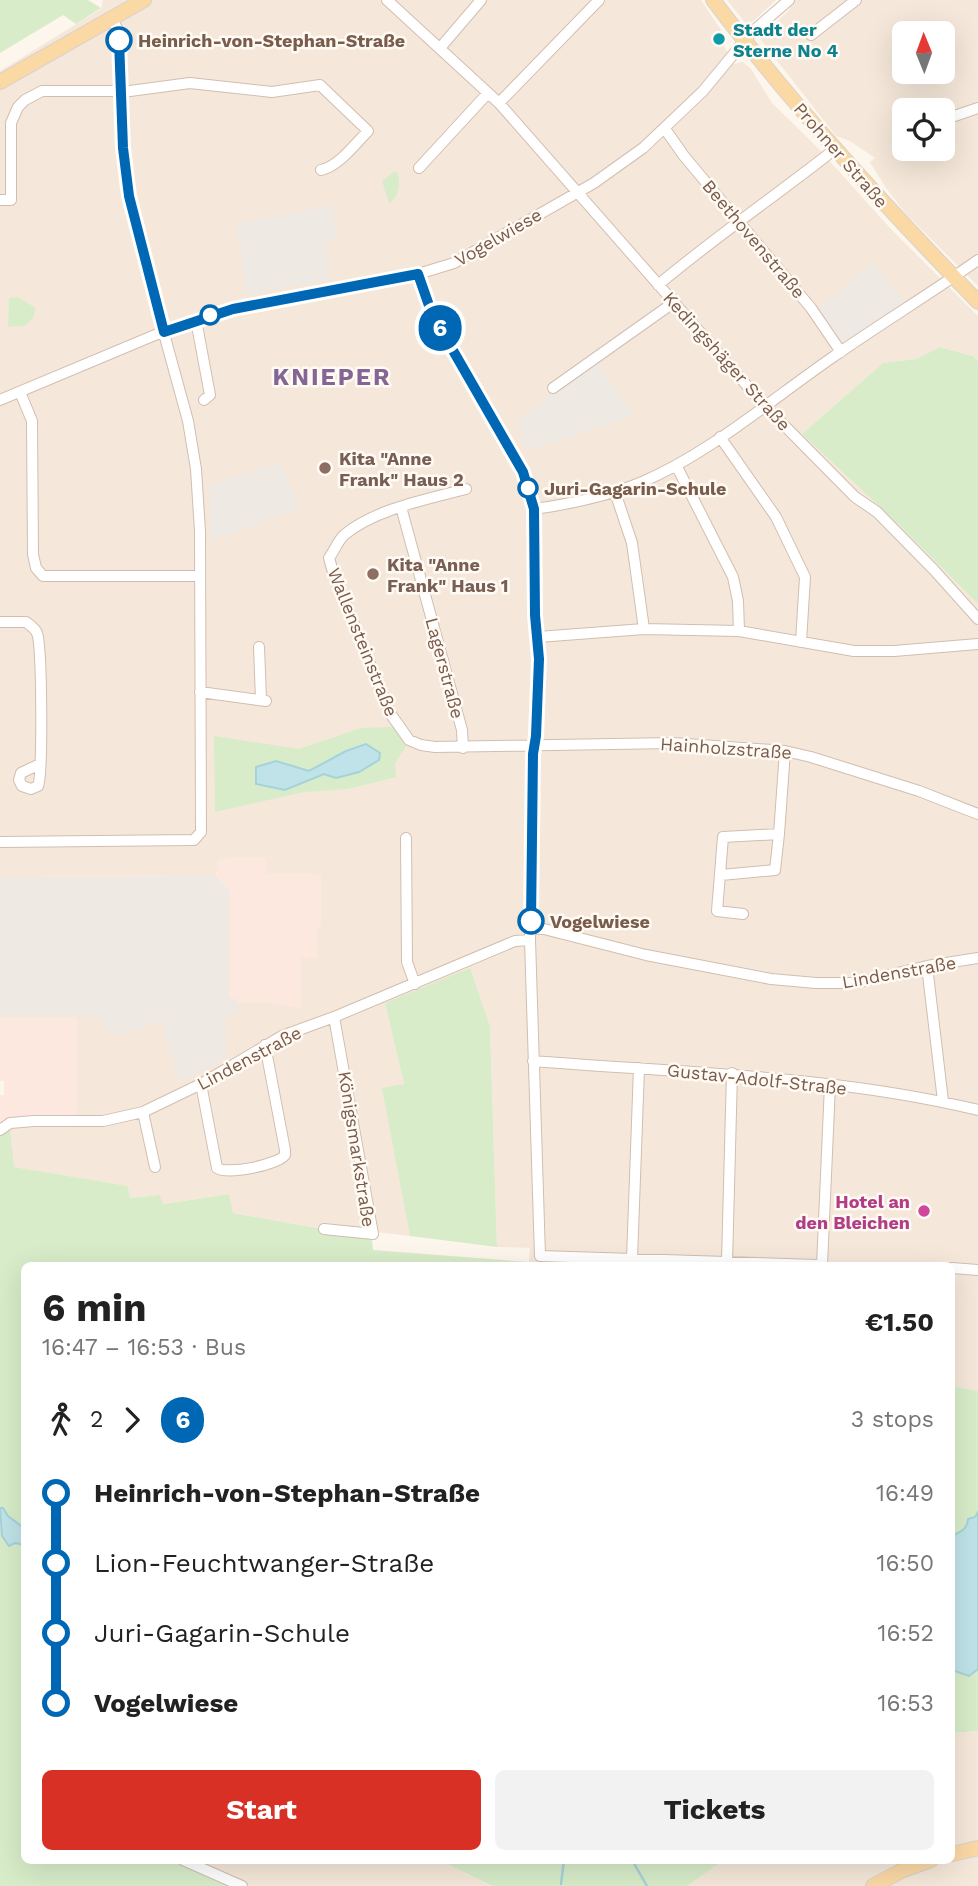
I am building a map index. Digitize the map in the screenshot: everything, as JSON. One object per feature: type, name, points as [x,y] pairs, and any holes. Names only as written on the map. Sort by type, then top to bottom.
[{"type":"main road","points":[[0,82],[144,0]]},
{"type":"main road","name":"Prohner Straße","points":[[713,0],[835,149],[921,245],[978,302]]},
{"type":"main road","points":[[955,1853],[978,1848]]},
{"type":"main road","points":[[873,1886],[920,1864]]},
{"type":"street","name":"Kedingshäger Straße","points":[[387,0],[499,103],[764,405],[855,497],[877,512],[978,619]]},
{"type":"street","points":[[440,48],[481,0]]},
{"type":"street","points":[[499,103],[599,0]]},
{"type":"street","name":"Vogelwiese","points":[[0,400],[164,332],[233,309],[418,274],[454,263],[579,192],[623,162],[665,129],[703,92],[745,41],[789,0]]},
{"type":"street","points":[[811,35],[856,0]]},
{"type":"street","points":[[0,842],[194,840],[201,832],[199,503],[193,443],[129,196],[123,148],[119,40],[117,28],[111,18]]},
{"type":"street","points":[[0,200],[11,200],[11,123],[24,100],[42,91],[121,91],[190,83],[272,92],[320,85],[368,131],[339,159],[321,170]]},
{"type":"street","points":[[419,168],[488,93]]},
{"type":"street","points":[[955,116],[978,108]]},
{"type":"street","name":"Beethovenstraße","points":[[665,129],[811,308],[841,352]]},
{"type":"street","points":[[658,285],[701,249],[835,149]]},
{"type":"street","points":[[534,509],[566,505],[615,492],[676,465],[978,260]]},
{"type":"street","points":[[418,274],[432,314],[523,472],[534,509],[538,704],[534,746],[530,940],[540,1256],[727,1262],[732,1073]]},
{"type":"street","points":[[553,388],[673,303]]},
{"type":"street","points":[[197,320],[210,395],[204,400]]},
{"type":"street","points":[[20,391],[32,421],[33,554],[36,568],[43,576],[200,576]]},
{"type":"street","points":[[720,437],[776,517],[805,577],[801,642]]},
{"type":"street","points":[[676,465],[733,577],[738,601],[739,631]]},
{"type":"street","name":"Wallensteinstraße","points":[[463,748],[421,746],[402,733],[390,713],[329,558],[342,537],[361,524],[401,507],[466,489]]},
{"type":"street","points":[[615,492],[632,544],[644,629]]},
{"type":"street","name":"Lagerstraße","points":[[401,507],[459,719],[463,748]]},
{"type":"street","points":[[0,622],[26,622],[37,634],[40,764]]},
{"type":"street","points":[[538,637],[644,629],[739,631],[854,651],[894,651],[978,644]]},
{"type":"street","points":[[200,691],[264,701],[258,647]]},
{"type":"street","name":"Hainholzstraße","points":[[463,748],[673,743],[785,751],[909,788],[978,814]]},
{"type":"street","points":[[721,874],[775,870],[785,751]]},
{"type":"street","points":[[743,914],[717,911],[723,837],[779,834]]},
{"type":"street","points":[[406,838],[407,962],[415,984]]},
{"type":"street","name":"Lindenstraße","points":[[531,928],[646,955],[771,979],[816,983],[855,982],[978,958]]},
{"type":"street","name":"Lindenstraße","points":[[0,1130],[10,1123],[103,1121],[143,1112],[201,1083],[282,1036],[515,941],[530,940]]},
{"type":"street","points":[[927,966],[943,1101]]},
{"type":"street","name":"Königsmarkstraße","points":[[324,1229],[373,1234],[334,1017]]},
{"type":"street","points":[[201,1083],[217,1168],[228,1172],[278,1162],[285,1155],[285,1150],[265,1045]]},
{"type":"street","name":"Gustav-Adolf-Straße","points":[[534,1061],[732,1073],[943,1101],[978,1110]]},
{"type":"street","points":[[632,1259],[639,1068]]},
{"type":"street","points":[[820,1262],[830,1085]]},
{"type":"street","points":[[143,1112],[155,1167]]},
{"type":"street","points":[[955,1268],[978,1270]]},
{"type":"street","points":[[192,1864],[242,1886]]},
{"type":"shaded area","points":[[103,0],[701,0],[727,39],[724,46],[734,64],[743,62],[751,69],[772,103],[978,316],[978,361],[973,356],[941,347],[916,359],[883,363],[802,434],[978,604],[978,1391],[955,1387],[955,1262],[529,1262],[530,1248],[497,1247],[490,1027],[385,1003],[404,1084],[384,1089],[410,1236],[376,1232],[372,1238],[233,1213],[228,1194],[162,1204],[160,1195],[130,1198],[128,1186],[13,1167],[10,1128],[77,1126],[77,1017],[100,1017],[110,1037],[162,1021],[180,1083],[225,1015],[237,1015],[237,1002],[267,1002],[301,958],[317,958],[317,929],[321,924],[321,875],[266,874],[265,858],[219,859],[216,876],[0,877],[0,71],[101,9]]},
{"type":"shaded area","points":[[727,0],[776,0],[748,26]]},
{"type":"shaded area","points":[[790,0],[978,0],[978,286],[906,214],[870,162],[875,158],[850,141],[836,136],[760,39],[789,10]]},
{"type":"shaded area","points":[[333,205],[338,238],[325,244],[331,279],[247,294],[236,224]]},
{"type":"shaded area","points":[[872,263],[906,303],[843,344],[818,309]]},
{"type":"shaded area","points":[[598,362],[634,415],[527,451],[516,420]]},
{"type":"shaded area","points":[[281,462],[299,509],[211,541],[209,485]]},
{"type":"shaded area","points":[[266,858],[266,874],[321,875],[321,925],[317,929],[317,958],[301,958],[301,1008],[267,1002],[237,1002],[237,999],[229,997],[229,890],[216,876],[219,859]]},
{"type":"shaded area","points":[[216,876],[229,890],[229,997],[237,999],[237,1015],[225,1016],[226,1058],[180,1083],[162,1022],[110,1037],[100,1017],[0,1017],[0,877]]},
{"type":"shaded area","points":[[0,1017],[77,1017],[77,1127],[7,1128],[0,1133],[0,1095],[4,1095],[4,1081],[0,1081]]},
{"type":"shaded area","points":[[978,1731],[978,1886],[687,1886],[718,1864],[955,1864],[955,1733]]},
{"type":"shaded area","points":[[191,1864],[447,1864],[491,1886],[237,1886]]},
{"type":"green space","points":[[0,0],[88,0],[101,8],[76,24],[63,15],[0,53]]},
{"type":"green space","points":[[395,171],[398,173],[398,190],[389,204],[382,181]]},
{"type":"green space","points":[[18,297],[36,308],[33,318],[25,326],[8,327],[9,298]]},
{"type":"green space","points":[[940,347],[973,356],[978,361],[978,604],[802,434],[883,363],[916,359]]},
{"type":"green space","points":[[394,727],[407,745],[395,763],[396,777],[348,789],[304,792],[215,812],[214,736],[299,749],[361,728]],"holes":[[[379,760],[359,772],[336,778],[324,774],[308,780],[276,761],[309,771],[328,762]]]},
{"type":"green space","points":[[470,968],[490,1027],[497,1247],[410,1236],[382,1088],[404,1084],[385,1003]]},
{"type":"green space","points":[[10,1128],[14,1167],[128,1186],[130,1198],[160,1195],[163,1204],[229,1194],[233,1213],[372,1238],[373,1250],[529,1262],[21,1262],[21,1526],[0,1508],[0,1133]]},
{"type":"green space","points":[[955,1387],[978,1391],[978,1512],[963,1531],[955,1535]]},
{"type":"green space","points":[[0,1522],[2,1536],[9,1545],[21,1544],[21,1864],[191,1864],[237,1886],[0,1886]]},
{"type":"green space","points":[[978,1669],[978,1731],[955,1733],[955,1671],[969,1676]]},
{"type":"green space","points":[[447,1864],[718,1864],[687,1886],[492,1886]]},
{"type":"water","points":[[366,744],[380,753],[379,760],[359,772],[336,778],[324,774],[285,790],[256,784],[256,767],[276,761],[309,771],[346,751]]},
{"type":"water","points":[[0,1508],[21,1526],[21,1544],[15,1543],[9,1546],[2,1536]]},
{"type":"water","points":[[978,1512],[978,1669],[969,1676],[955,1671],[955,1534],[963,1530],[968,1519],[975,1517]]},
{"type":"waterway","points":[[561,1884],[564,1864]]},
{"type":"waterway","points":[[634,1864],[647,1886]]},
{"type":"bus line","name":"6","points":[[119,40],[123,148],[129,196],[164,332],[233,309],[418,274],[432,314],[523,472],[534,509],[535,615],[539,659],[533,754],[531,921]]},
{"type":"place","name":"Stadt der Sterne No 4","points":[[719,39]]},
{"type":"place","name":"Heinrich-von-Stephan-Straße","points":[[119,40]]},
{"type":"place","name":"Kita \"Anne Frank\" Haus 2","points":[[325,468]]},
{"type":"place","name":"Juri-Gagarin-Schule","points":[[528,488]]},
{"type":"place","name":"Kita \"Anne Frank\" Haus 1","points":[[373,574]]},
{"type":"place","name":"Vogelwiese","points":[[531,921]]},
{"type":"place","name":"Hotel an den Bleichen","points":[[924,1211]]},
{"type":"district","name":"KNIEPER","points":[[332,377]]}]
